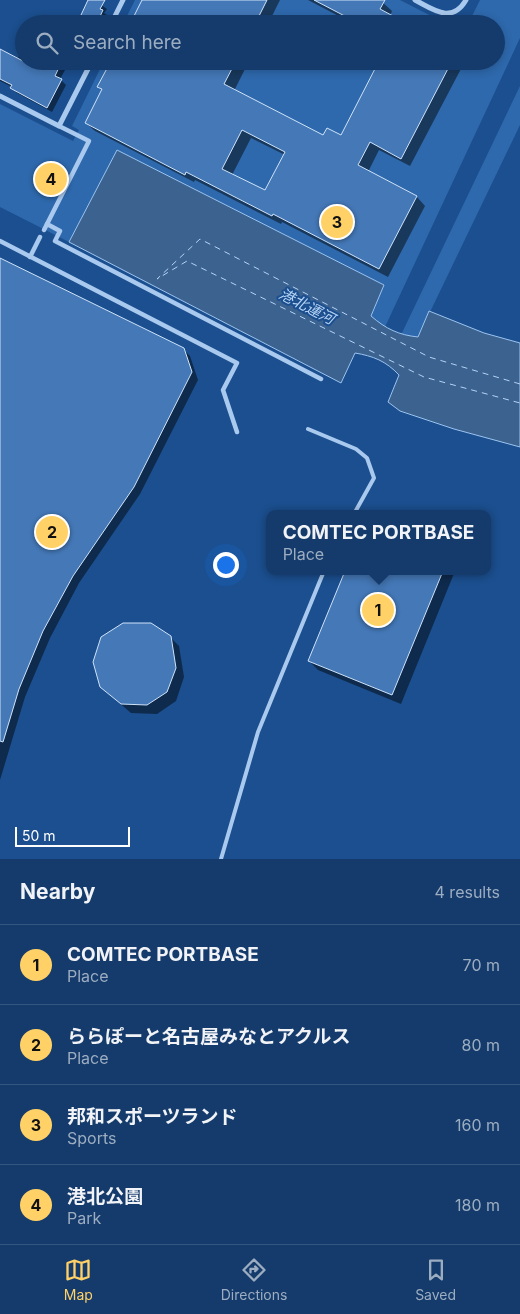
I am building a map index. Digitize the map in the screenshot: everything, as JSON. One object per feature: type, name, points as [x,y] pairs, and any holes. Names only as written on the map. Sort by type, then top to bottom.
[{"type":"street","points":[[116,15],[123,0]]},
{"type":"street","points":[[416,0],[437,11],[449,14],[461,9],[466,0]]},
{"type":"street","points":[[59,126],[87,70]]},
{"type":"street","points":[[0,96],[89,141],[44,230]]},
{"type":"street","points":[[47,224],[60,231],[55,242],[321,379]]},
{"type":"street","points":[[30,257],[40,237]]},
{"type":"street","points":[[0,242],[237,363],[223,390],[237,432]]},
{"type":"lane","points":[[308,429],[356,449],[367,458],[374,478],[356,510]]},
{"type":"lane","points":[[221,859],[258,732],[322,575]]},
{"type":"shaded area","points":[[135,0],[400,0],[429,15],[128,15]]},
{"type":"shaded area","points":[[480,0],[520,0],[520,38],[385,327],[371,317],[384,285],[117,150],[69,242],[0,207],[0,104],[73,141],[79,130],[72,126],[100,70],[505,70],[505,15],[472,15]]},
{"type":"shaded area","points":[[520,86],[520,125],[418,337],[401,335]]},
{"type":"water","name":"港北運河","points":[[117,150],[384,285],[371,316],[393,331],[418,337],[429,311],[484,333],[520,343],[520,447],[454,429],[400,411],[388,402],[399,375],[379,360],[355,353],[341,383],[69,242]]},
{"type":"building","points":[[88,0],[105,0],[100,9],[103,10],[101,15],[81,15]]},
{"type":"building","points":[[142,0],[267,0],[260,15],[134,15]]},
{"type":"building","points":[[314,0],[385,0],[380,9],[391,15],[343,15]]},
{"type":"building","points":[[0,49],[15,57],[15,70],[58,70],[55,76],[62,79],[47,108],[10,88],[12,85],[0,79]]},
{"type":"building","points":[[106,70],[231,70],[224,84],[323,135],[327,128],[341,135],[374,70],[447,70],[401,159],[370,142],[358,165],[417,196],[379,269],[273,214],[272,216],[186,172],[185,175],[85,123],[102,89],[97,87]],"holes":[[[242,130],[285,152],[265,190],[222,169]]]},
{"type":"building","points":[[0,258],[184,348],[192,372],[134,487],[73,576],[43,631],[19,689],[3,742],[0,741]]},
{"type":"building","points":[[343,575],[441,575],[392,695],[308,661]]},
{"type":"building","points":[[123,623],[151,623],[171,636],[176,668],[167,692],[147,705],[121,704],[100,687],[93,662],[101,637]]},
{"type":"ferry route","points":[[520,384],[429,357],[200,239],[157,279],[187,261],[424,377],[520,403]]},
{"type":"place","name":"港北公園","points":[[51,179]]},
{"type":"place","name":"邦和スポーツランド","points":[[337,222]]},
{"type":"place","name":"ららぽーと名古屋みなとアクルス","points":[[52,532]]},
{"type":"place","name":"COMTEC PORTBASE","points":[[378,610]]}]
